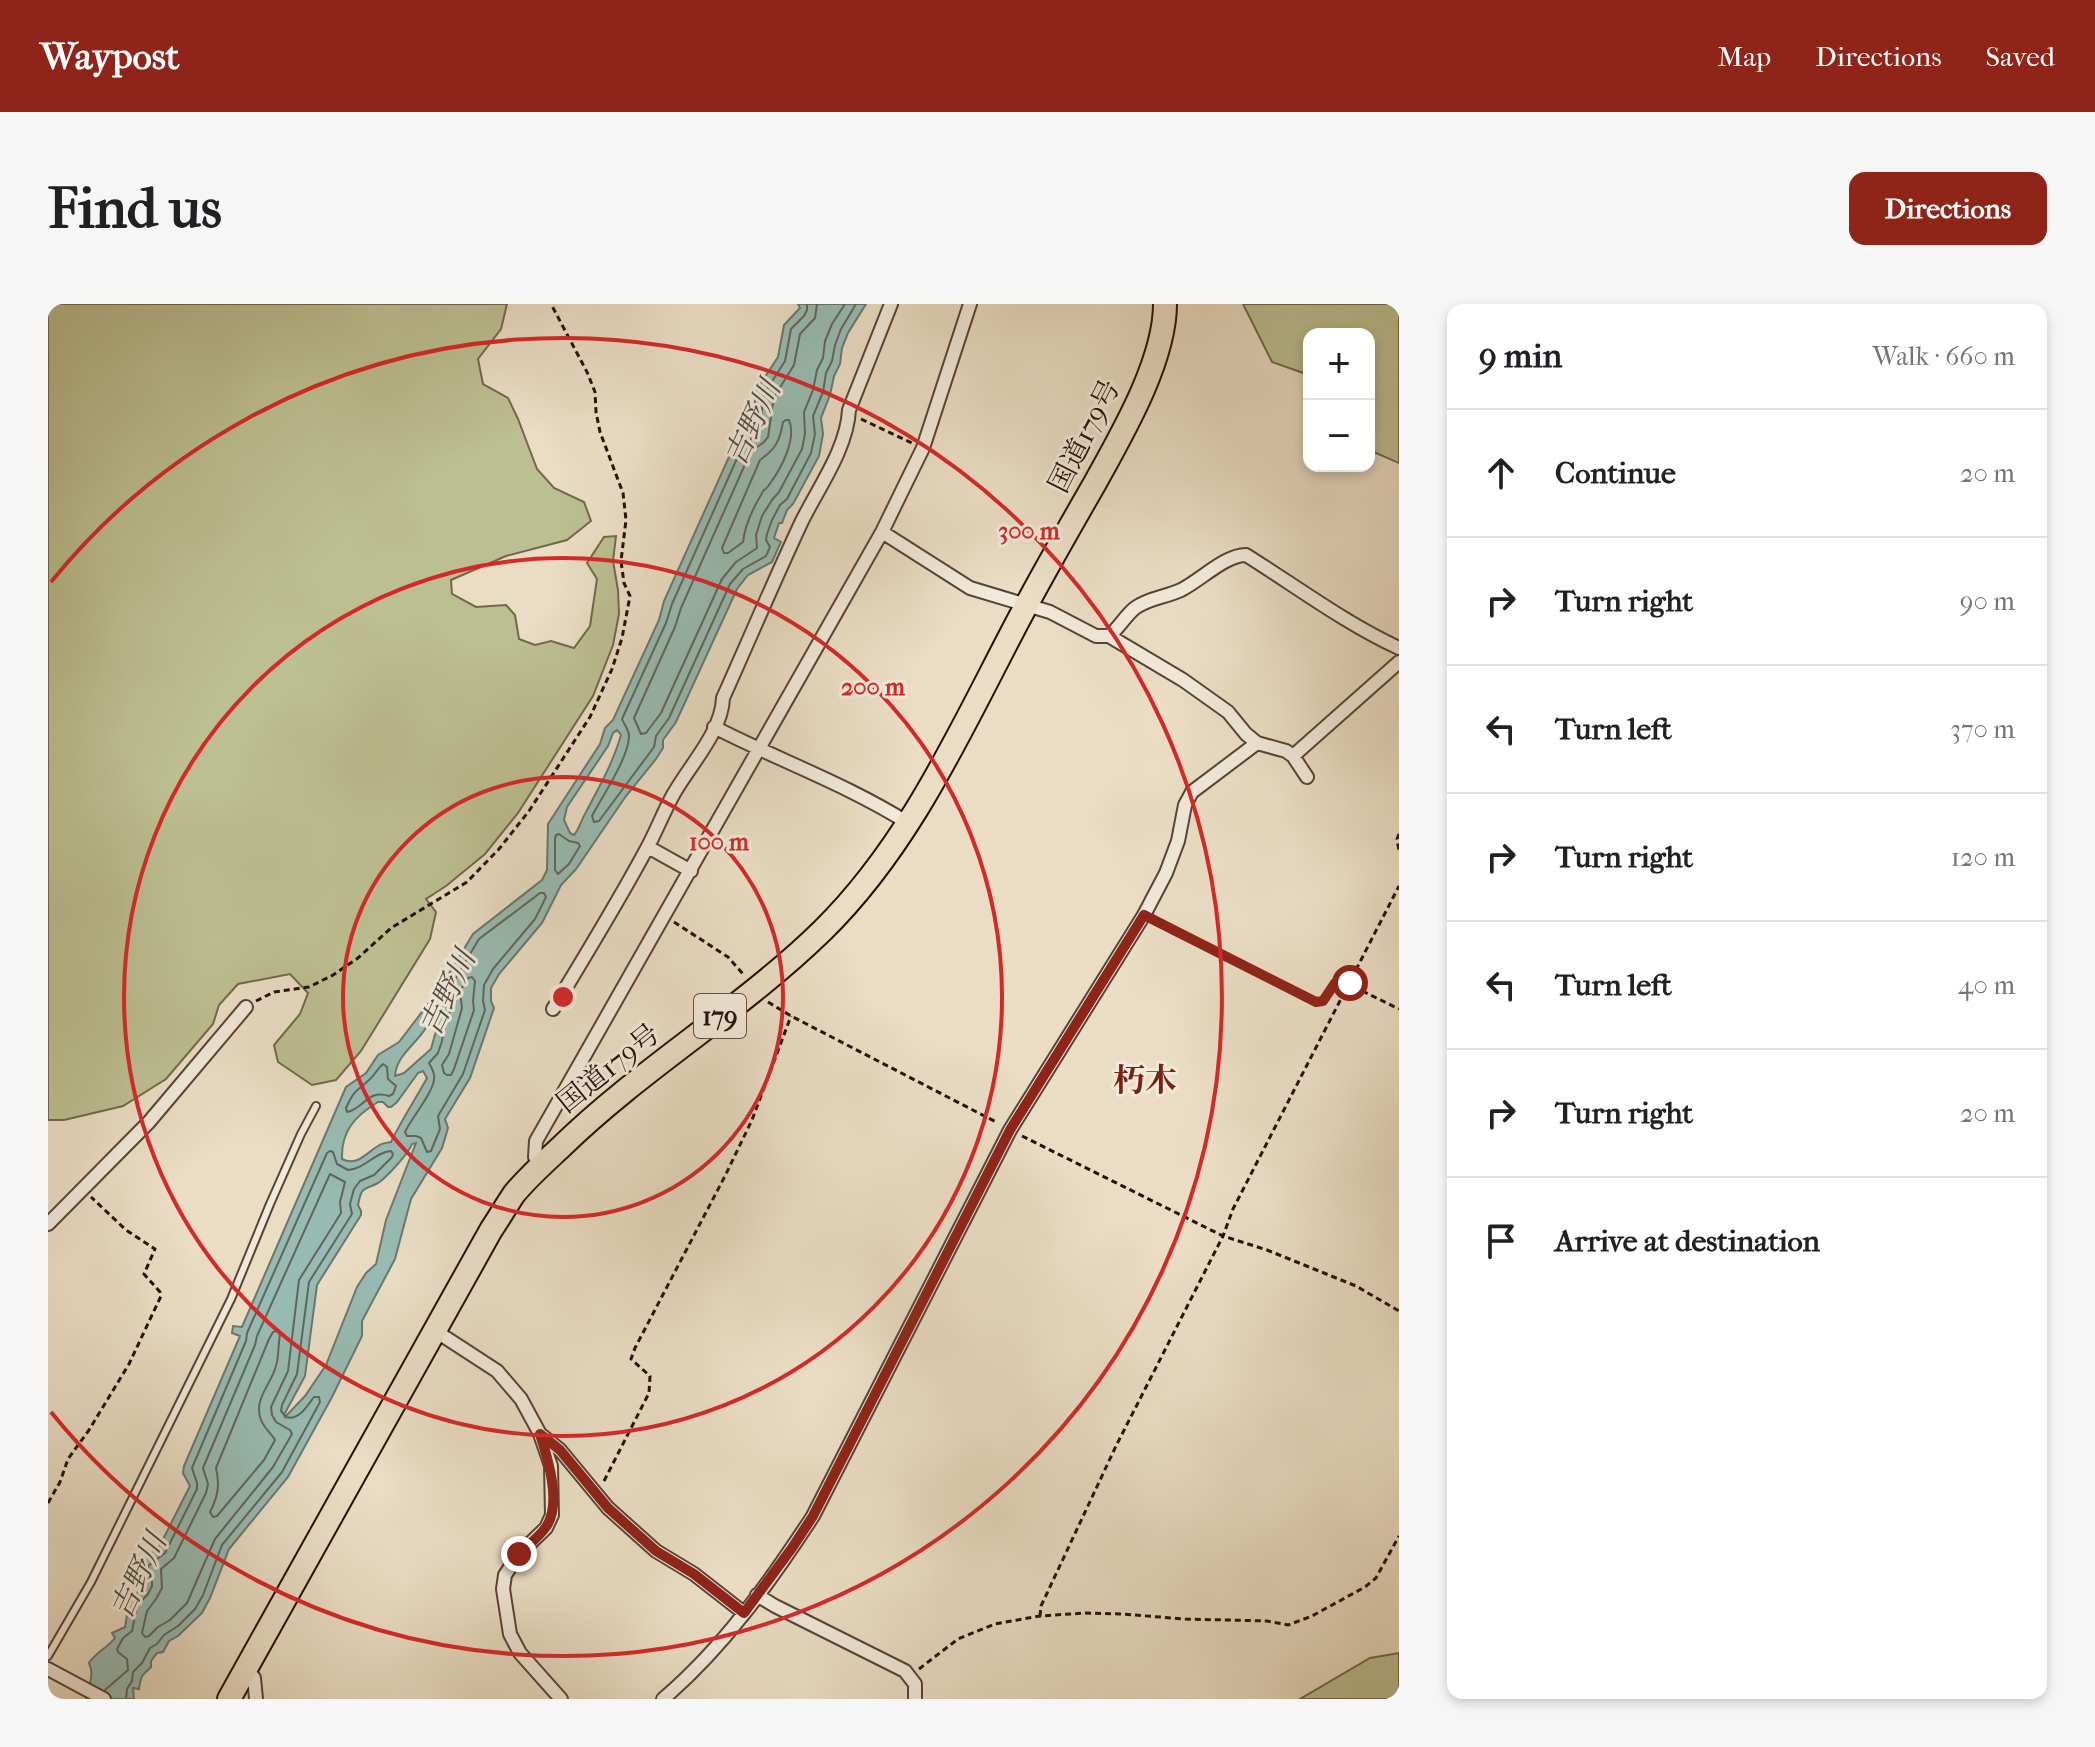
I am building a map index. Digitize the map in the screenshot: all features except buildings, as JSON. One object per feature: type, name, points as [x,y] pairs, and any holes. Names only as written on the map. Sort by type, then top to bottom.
[{"type":"highway","name":"国道179号","points":[[229,1699],[434,1330],[515,1193],[577,1130],[618,1095],[755,989],[821,932],[883,861],[954,742],[1128,422],[1156,354],[1165,304]]},
{"type":"street","points":[[553,1009],[600,932],[714,727],[723,698],[801,524],[842,443],[849,410],[891,304]]},
{"type":"street","points":[[540,1167],[535,1157],[536,1141],[882,532],[923,448],[970,304]]},
{"type":"street","points":[[882,532],[970,588],[1050,612],[1096,636],[1109,636],[1183,680],[1228,712],[1257,743],[1286,751],[1307,777]]},
{"type":"street","points":[[1109,636],[1132,610],[1143,603],[1177,592],[1236,555],[1246,555],[1399,648]]},
{"type":"street","points":[[1293,756],[1399,662]]},
{"type":"street","points":[[714,727],[908,823]]},
{"type":"street","points":[[663,1699],[727,1635],[813,1516],[1010,1130],[1144,915],[1166,873],[1178,841],[1185,805],[1192,792],[1257,743]]},
{"type":"street","points":[[648,847],[691,871]]},
{"type":"street","points":[[48,1224],[149,1122],[246,1007]]},
{"type":"street","points":[[434,1330],[497,1371],[521,1399],[540,1434],[551,1466],[552,1515],[546,1528],[519,1554],[505,1575],[503,1589],[510,1634],[520,1653],[561,1699]]},
{"type":"street","points":[[540,1434],[560,1450],[608,1508],[656,1551],[694,1574],[744,1613]]},
{"type":"street","points":[[757,1595],[905,1671],[915,1684],[915,1699]]},
{"type":"street","points":[[49,1665],[104,1699]]},
{"type":"street","points":[[246,1667],[254,1678],[256,1699]]},
{"type":"lane","points":[[49,1665],[231,1299],[301,1134],[316,1106]]},
{"type":"path","points":[[246,1007],[274,992],[309,987],[333,975],[358,958],[391,928],[467,882],[529,811],[590,717],[612,669],[630,596],[624,583],[621,561],[626,520],[623,493],[600,432],[595,392],[551,304]]},
{"type":"path","points":[[849,417],[860,418],[923,448]]},
{"type":"path","points":[[1399,834],[1399,851]]},
{"type":"path","points":[[1040,1616],[1041,1606],[1116,1446],[1223,1236],[1233,1209],[1399,886]]},
{"type":"path","points":[[1144,915],[1316,1002],[1323,1001],[1340,980],[1399,1009]]},
{"type":"path","points":[[665,916],[728,957],[761,997],[791,1016],[1223,1236],[1356,1286],[1399,1311]]},
{"type":"path","points":[[595,1492],[610,1471],[649,1393],[650,1376],[631,1359],[635,1348],[752,1120],[791,1016]]},
{"type":"path","points":[[48,1503],[68,1459],[129,1364],[161,1296],[144,1274],[155,1249],[126,1230],[82,1189]]},
{"type":"path","points":[[911,1677],[958,1639],[995,1624],[1040,1616],[1121,1614],[1267,1621],[1288,1625],[1312,1616],[1365,1587],[1376,1578],[1399,1536]]},
{"type":"green space","points":[[48,304],[507,304],[501,329],[478,359],[483,384],[508,398],[537,469],[554,488],[584,502],[591,521],[567,540],[506,556],[451,580],[452,594],[476,607],[506,605],[515,615],[519,639],[535,645],[551,641],[574,648],[590,626],[597,579],[587,563],[604,537],[616,536],[613,561],[619,614],[613,645],[593,696],[518,813],[485,854],[426,899],[436,912],[430,939],[361,1051],[336,1080],[312,1085],[278,1062],[274,1045],[300,1014],[308,993],[290,974],[238,984],[219,1005],[213,1024],[166,1079],[123,1106],[64,1120],[48,1120]]},
{"type":"green space","points":[[1243,304],[1399,304],[1399,463],[1375,453],[1375,328],[1303,328],[1303,373],[1272,362]]},
{"type":"green space","points":[[1399,1653],[1399,1699],[1300,1699],[1370,1658]]},
{"type":"water","name":"吉野川","points":[[798,304],[866,304],[842,348],[840,364],[821,418],[823,434],[819,456],[782,523],[779,523],[774,538],[781,542],[772,562],[748,575],[737,589],[676,722],[663,740],[663,748],[576,869],[561,885],[542,923],[491,988],[494,1008],[470,1078],[445,1119],[448,1128],[442,1148],[411,1199],[395,1259],[362,1321],[362,1336],[288,1477],[229,1549],[202,1613],[151,1661],[151,1667],[140,1680],[139,1689],[133,1688],[134,1699],[86,1699],[91,1676],[89,1663],[115,1638],[112,1633],[125,1627],[129,1603],[144,1583],[140,1565],[144,1557],[158,1549],[190,1486],[183,1473],[184,1466],[240,1336],[232,1333],[233,1326],[242,1327],[346,1087],[366,1073],[378,1055],[399,1042],[441,987],[473,934],[542,880],[547,870],[548,824],[600,744],[605,728],[613,720],[738,437],[751,430],[755,392],[778,357],[784,325],[800,308]],"holes":[[[617,730],[621,735],[614,755],[574,835],[564,820],[567,807],[608,746]],[[445,999],[431,1049],[404,1073],[395,1076],[403,1055],[423,1032]],[[423,1071],[427,1078],[391,1142],[380,1145],[357,1160],[342,1159],[344,1140],[356,1119],[378,1102],[391,1107],[418,1073]],[[416,1143],[386,1220],[376,1264],[357,1287],[326,1365],[305,1396],[285,1417],[305,1376],[317,1285],[361,1215],[358,1205],[362,1191],[386,1176]]]},
{"type":"district","name":"朽木","points":[[1145,1080]]},
{"type":"route","points":[[519,1554],[546,1528],[552,1515],[551,1466],[540,1434],[560,1450],[608,1508],[656,1551],[694,1574],[744,1613],[813,1516],[1010,1130],[1144,915],[1316,1002],[1323,1001],[1340,980],[1350,983]]}]
